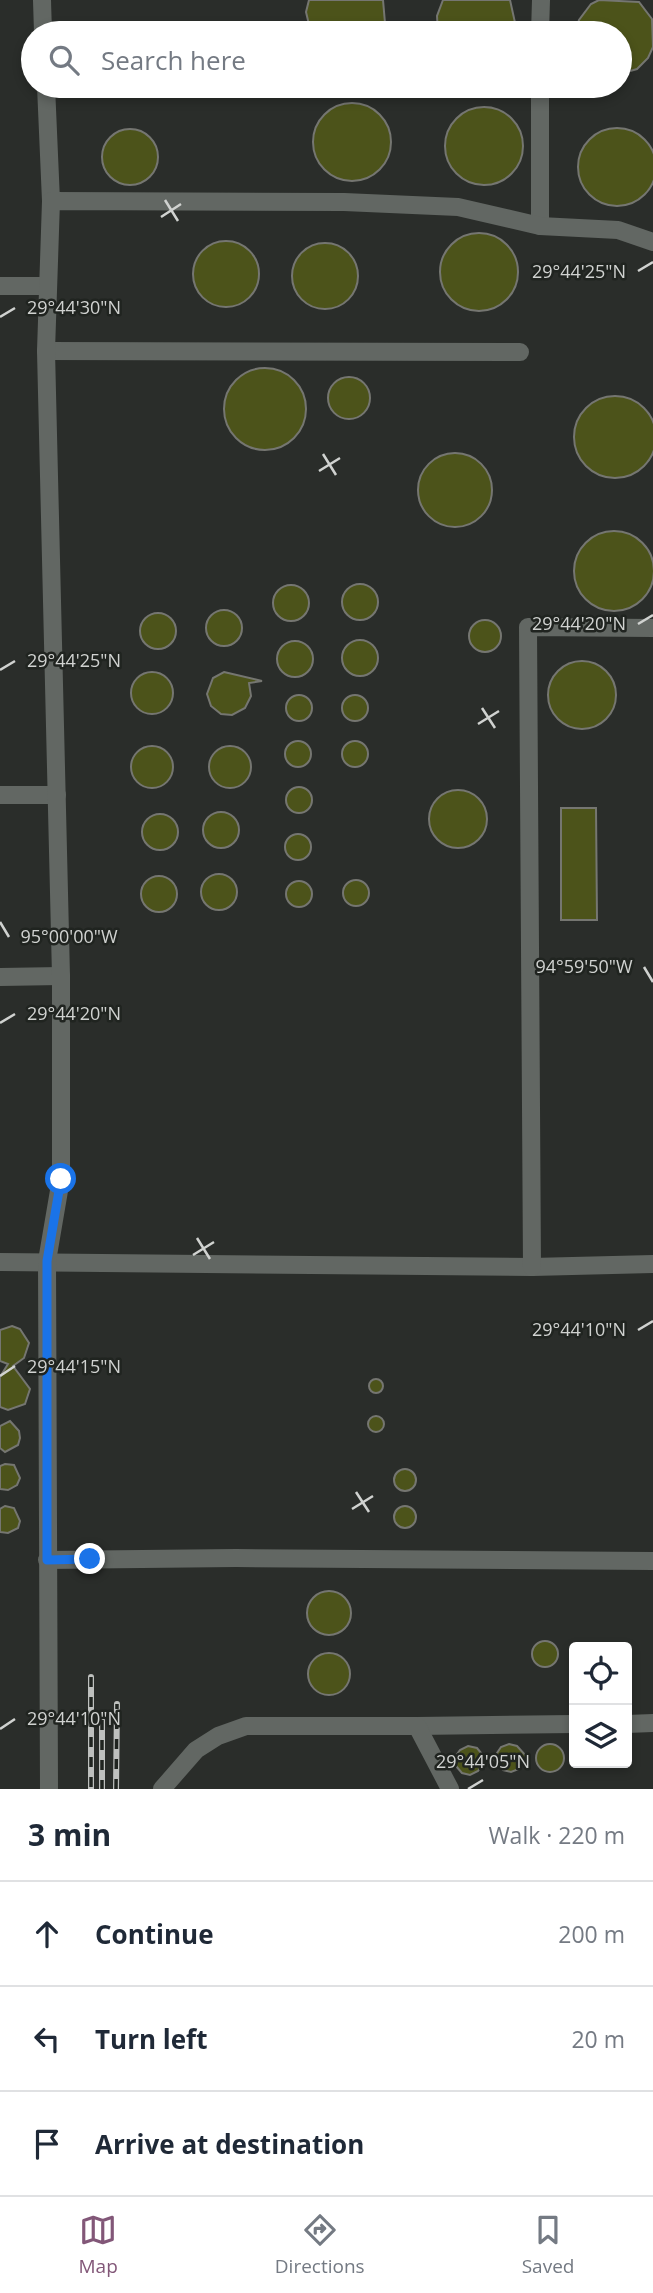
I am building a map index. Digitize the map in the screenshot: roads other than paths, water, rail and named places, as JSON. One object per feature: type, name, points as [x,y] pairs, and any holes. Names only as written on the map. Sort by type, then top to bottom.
[{"type":"lane","points":[[42,0],[43,21]]},
{"type":"lane","points":[[540,21],[541,0]]},
{"type":"lane","points":[[47,98],[51,201],[46,351],[61,976],[61,1179],[47,1261],[49,1789]]},
{"type":"lane","points":[[540,98],[540,226]]},
{"type":"lane","points":[[51,201],[344,202],[445,206],[540,226],[618,230],[653,242]]},
{"type":"lane","points":[[0,286],[47,286]]},
{"type":"lane","points":[[46,351],[520,352]]},
{"type":"lane","points":[[532,1266],[528,627],[653,628]]},
{"type":"lane","points":[[0,795],[57,795]]},
{"type":"lane","points":[[0,976],[61,976]]},
{"type":"lane","points":[[0,1262],[532,1266],[653,1264]]},
{"type":"lane","points":[[47,1560],[236,1558],[653,1562]]},
{"type":"lane","points":[[632,1724],[653,1723]]},
{"type":"lane","points":[[162,1789],[196,1750],[218,1736],[246,1726],[569,1724]]},
{"type":"lane","points":[[417,1726],[450,1789]]},
{"type":"railway","points":[[91,1677],[91,1789]]},
{"type":"railway","points":[[116,1789],[117,1704]]},
{"type":"railway","points":[[102,1720],[102,1789]]}]
